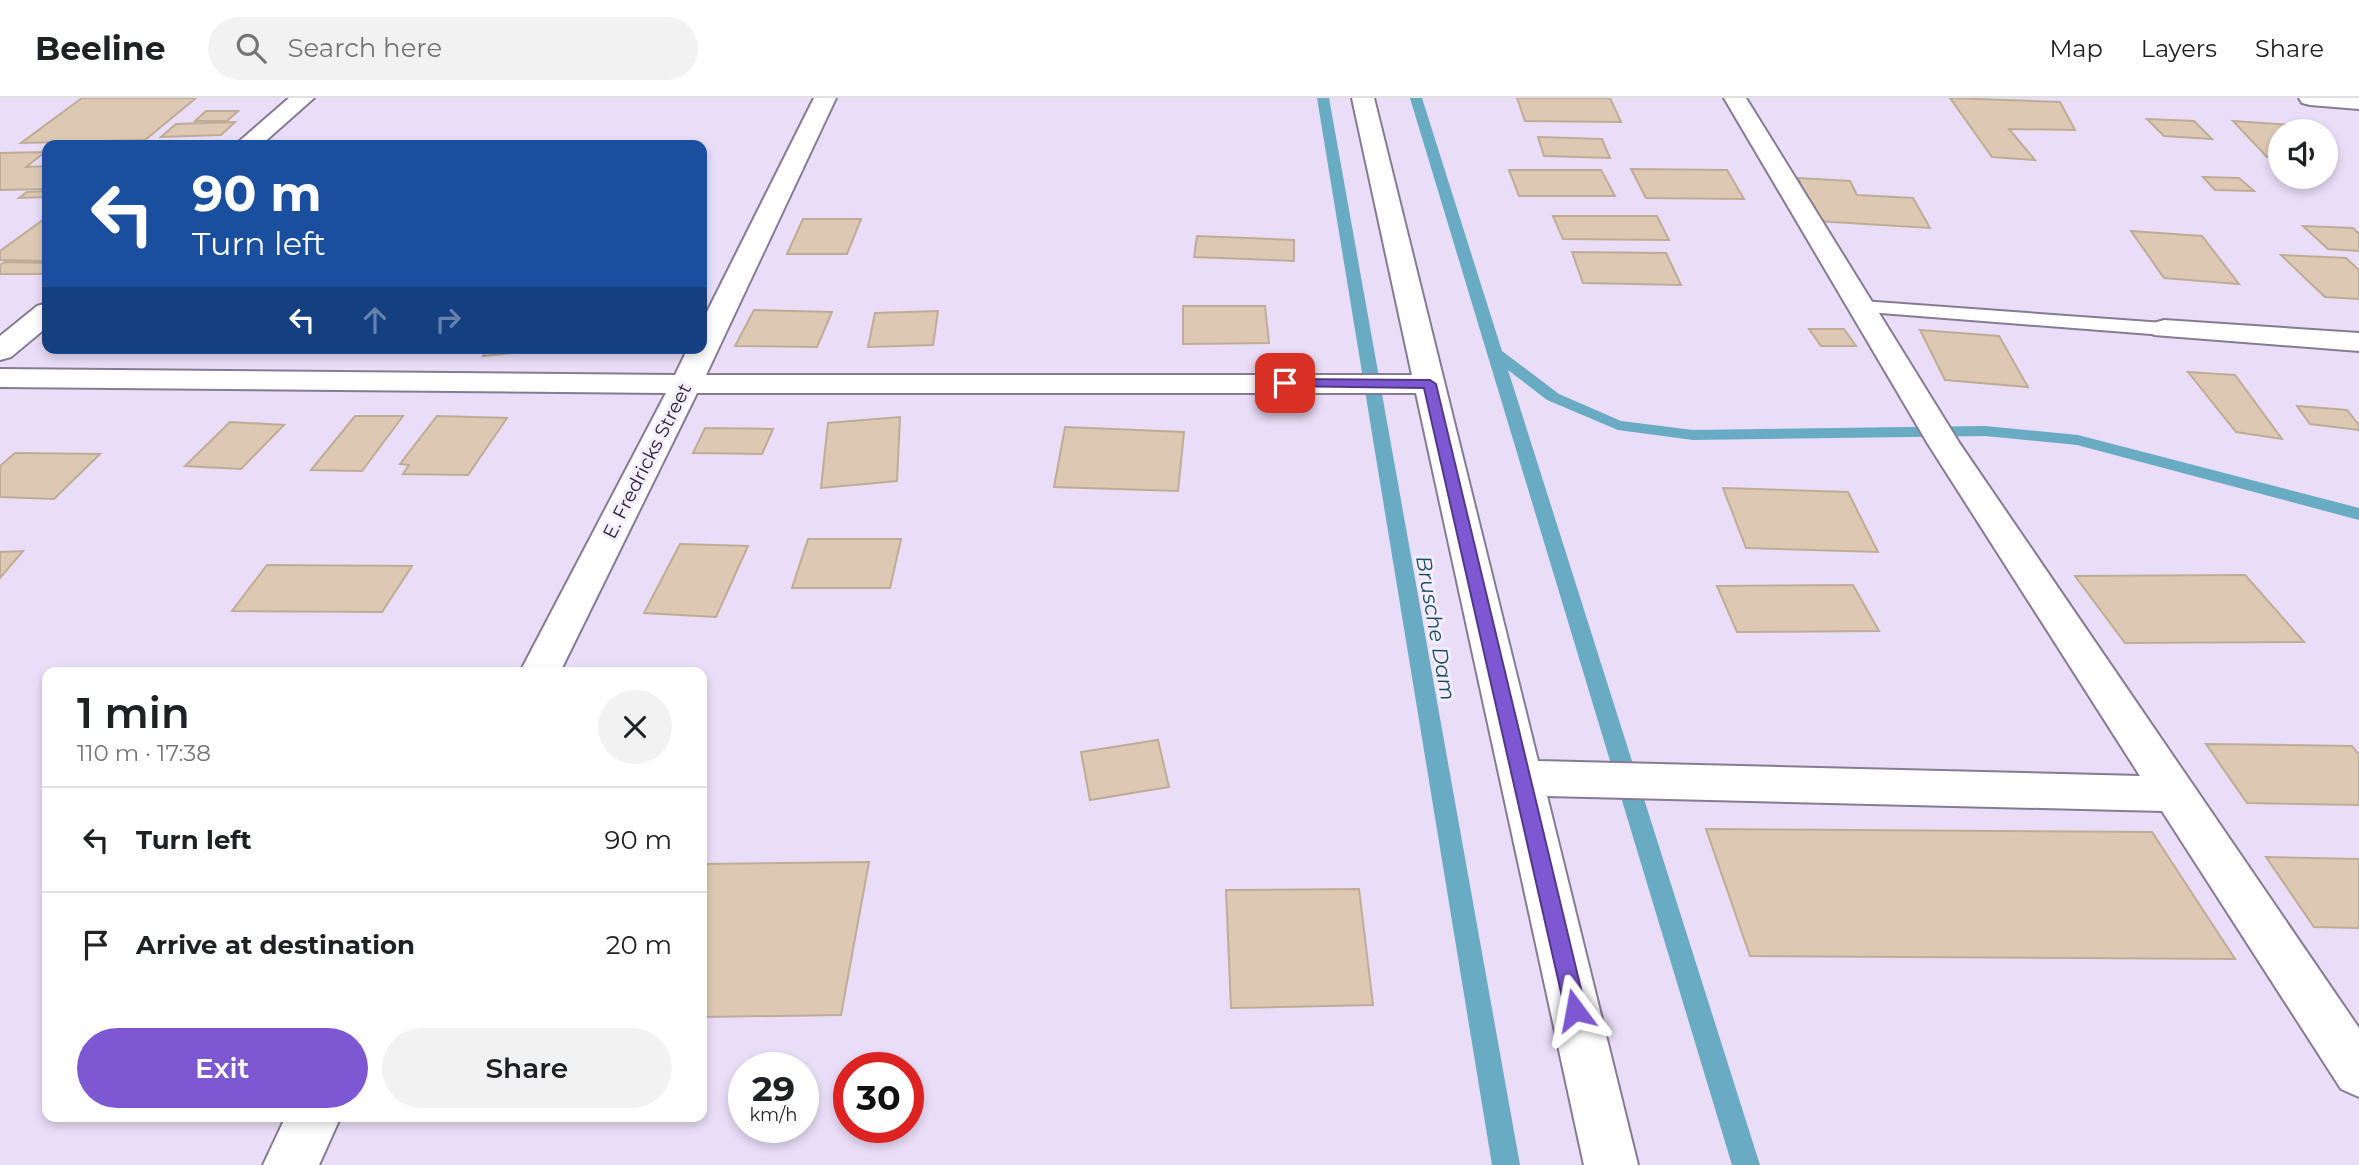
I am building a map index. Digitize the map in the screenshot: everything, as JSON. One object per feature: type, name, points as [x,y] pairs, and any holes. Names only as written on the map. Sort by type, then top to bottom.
[{"type":"street","points":[[253,140],[303,98]]},
{"type":"street","name":"E. Fredricks Street","points":[[707,341],[825,98]]},
{"type":"street","points":[[1363,98],[1611,1165]]},
{"type":"street","points":[[1735,98],[1944,444],[2359,1072]]},
{"type":"street","points":[[2310,98],[2359,102]]},
{"type":"street","points":[[0,351],[42,316]]},
{"type":"street","points":[[2164,329],[2359,342]]},
{"type":"street","name":"E. Fredricks Street","points":[[543,667],[701,354]]},
{"type":"street","points":[[0,378],[686,384],[1430,384]]},
{"type":"street","points":[[1522,779],[2175,794]]},
{"type":"street","points":[[290,1165],[312,1122]]},
{"type":"lane","points":[[1862,307],[2164,329]]},
{"type":"building","points":[[82,98],[196,98],[145,140],[42,140],[42,142],[21,143]]},
{"type":"building","points":[[1517,98],[1610,98],[1621,122],[1525,121]]},
{"type":"building","points":[[1950,98],[2060,102],[2075,130],[2009,129],[2035,160],[1992,157]]},
{"type":"building","points":[[206,111],[238,111],[227,121],[195,121]]},
{"type":"building","points":[[2147,119],[2194,121],[2212,139],[2164,136]]},
{"type":"building","points":[[2233,121],[2268,123],[2267,157]]},
{"type":"building","points":[[235,122],[221,135],[161,137],[176,124]]},
{"type":"building","points":[[1538,137],[1602,139],[1610,158],[1544,156]]},
{"type":"building","points":[[42,152],[26,167],[42,166],[42,189],[0,190],[0,153]]},
{"type":"building","points":[[1631,169],[1727,170],[1744,199],[1646,198]]},
{"type":"building","points":[[1509,170],[1601,170],[1615,196],[1519,196]]},
{"type":"building","points":[[2203,177],[2239,178],[2254,191],[2215,190]]},
{"type":"building","points":[[1798,178],[1850,181],[1857,195],[1913,198],[1930,228],[1817,221]]},
{"type":"building","points":[[42,191],[42,197],[19,198],[27,192]]},
{"type":"building","points":[[1553,216],[1657,216],[1669,240],[1563,239]]},
{"type":"building","points":[[803,219],[861,219],[847,254],[787,254]]},
{"type":"building","points":[[42,221],[42,261],[0,260],[0,251]]},
{"type":"building","points":[[2303,226],[2353,228],[2359,234],[2359,251],[2328,249]]},
{"type":"building","points":[[2131,231],[2202,236],[2239,284],[2164,278]]},
{"type":"building","points":[[1197,236],[1294,240],[1294,261],[1194,257]]},
{"type":"building","points":[[1572,252],[1666,253],[1681,285],[1583,283]]},
{"type":"building","points":[[2281,255],[2346,258],[2359,270],[2359,299],[2325,297]]},
{"type":"building","points":[[5,262],[42,263],[42,274],[0,274],[0,265]]},
{"type":"building","points":[[1183,306],[1265,306],[1269,343],[1183,344]]},
{"type":"building","points":[[754,310],[832,312],[817,347],[735,346]]},
{"type":"building","points":[[938,311],[933,345],[868,347],[875,313]]},
{"type":"building","points":[[1809,329],[1844,329],[1856,346],[1821,346]]},
{"type":"building","points":[[1920,330],[1999,336],[2028,387],[1945,380]]},
{"type":"building","points":[[2188,372],[2235,375],[2282,439],[2236,432]]},
{"type":"building","points":[[2297,406],[2347,410],[2359,425],[2359,430],[2310,424]]},
{"type":"building","points":[[355,416],[403,416],[362,471],[311,470]]},
{"type":"building","points":[[437,416],[507,418],[468,475],[403,474],[409,465],[400,464]]},
{"type":"building","points":[[900,417],[897,481],[821,488],[828,423]]},
{"type":"building","points":[[230,422],[284,425],[241,469],[185,466]]},
{"type":"building","points":[[1065,427],[1184,432],[1178,491],[1054,487]]},
{"type":"building","points":[[705,428],[773,429],[762,454],[693,453]]},
{"type":"building","points":[[15,453],[100,454],[54,499],[0,497],[0,466]]},
{"type":"building","points":[[1723,488],[1848,492],[1878,552],[1746,548]]},
{"type":"building","points":[[808,539],[901,539],[890,588],[792,588]]},
{"type":"building","points":[[680,544],[748,546],[716,617],[644,613]]},
{"type":"building","points":[[23,551],[0,578],[0,552]]},
{"type":"building","points":[[267,565],[412,566],[382,612],[232,611]]},
{"type":"building","points":[[2245,575],[2304,642],[2125,643],[2075,576]]},
{"type":"building","points":[[1853,585],[1879,631],[1737,632],[1717,586]]},
{"type":"building","points":[[1158,740],[1169,787],[1090,800],[1081,752]]},
{"type":"building","points":[[2206,744],[2352,746],[2359,755],[2359,805],[2247,803]]},
{"type":"building","points":[[1706,829],[2152,832],[2235,959],[1750,956]]},
{"type":"building","points":[[2266,857],[2359,859],[2359,928],[2314,927]]},
{"type":"building","points":[[869,862],[841,1015],[707,1017],[707,864]]},
{"type":"building","points":[[1359,889],[1373,1005],[1231,1008],[1226,890]]},
{"type":"waterway","name":"Brusche Dam","points":[[1323,98],[1506,1165]]},
{"type":"waterway","points":[[1416,98],[1746,1165]]},
{"type":"waterway","points":[[1497,354],[1553,397],[1618,425],[1693,435],[1985,431],[2078,440],[2359,514]]},
{"type":"route","points":[[1285,383],[1430,384],[1575,1010]]}]
